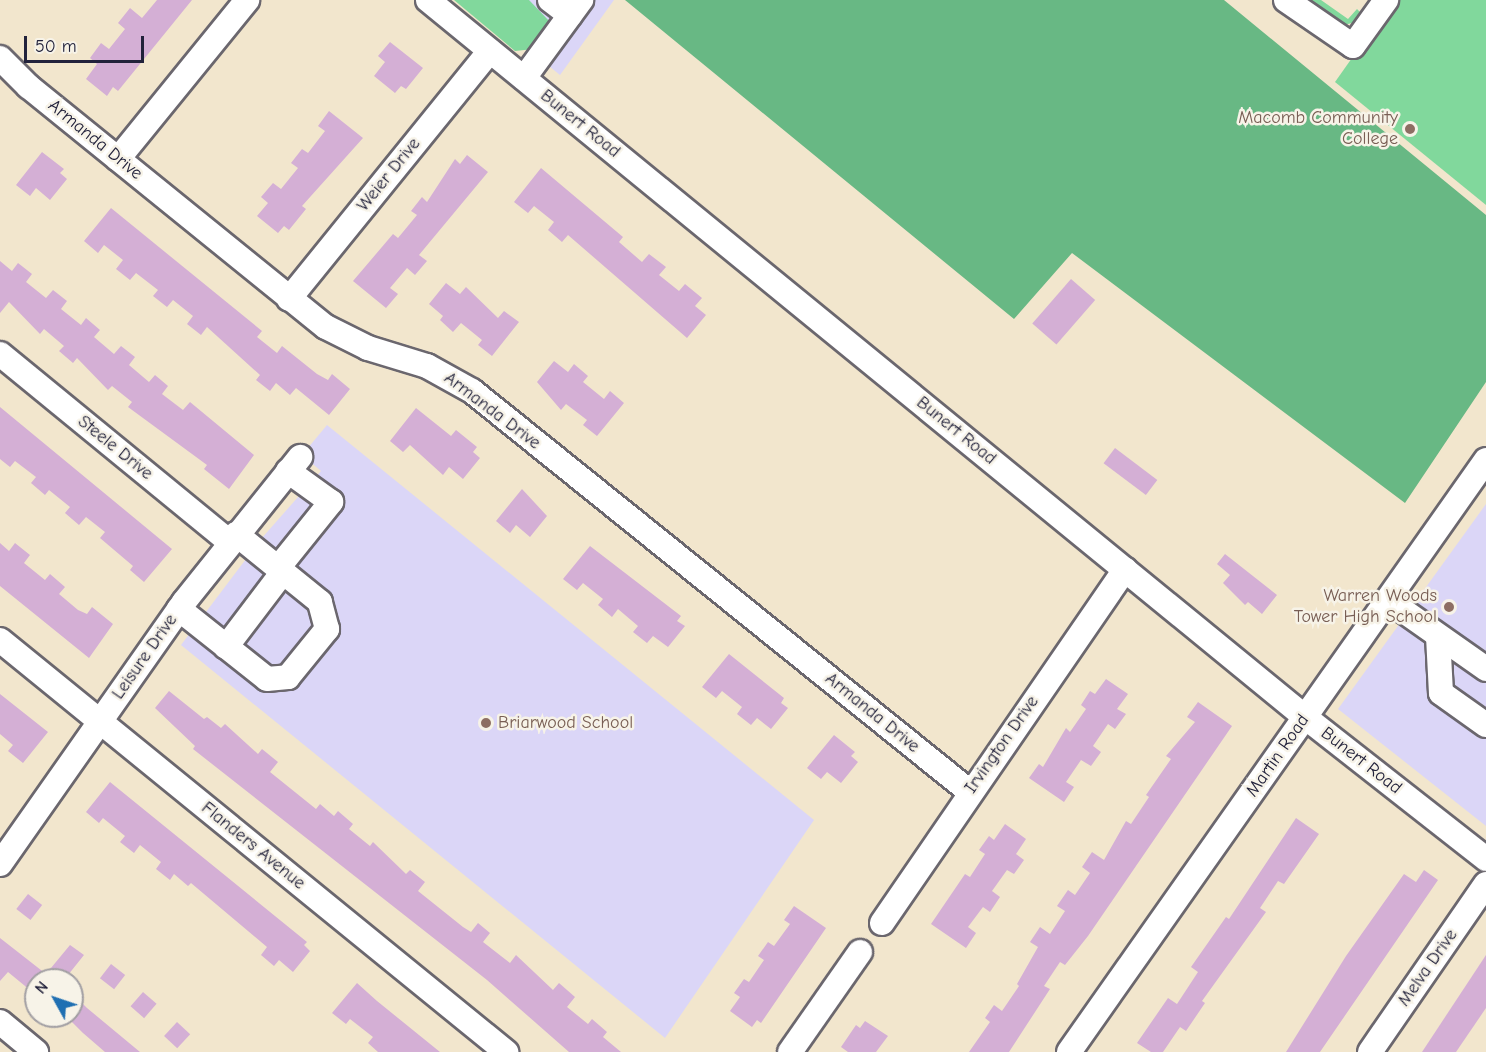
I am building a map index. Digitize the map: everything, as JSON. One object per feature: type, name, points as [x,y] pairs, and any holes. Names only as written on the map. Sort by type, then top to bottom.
[{"type":"street","points":[[118,159],[247,0]]},
{"type":"street","name":"Bunert Road","points":[[429,0],[1305,717],[1486,859]]},
{"type":"street","points":[[524,78],[576,7],[550,0]]},
{"type":"street","points":[[1286,0],[1353,46],[1386,0]]},
{"type":"street","name":"Weier Drive","points":[[289,299],[490,51]]},
{"type":"street","name":"Armanda Drive","points":[[0,58],[118,159],[289,299],[346,339],[427,366],[472,391],[970,792]]},
{"type":"street","name":"Steele Drive","points":[[0,354],[233,538],[280,570],[320,602],[327,629],[288,677],[267,679],[226,647]]},
{"type":"street","name":"Martin Road","points":[[1069,1052],[1486,460]]},
{"type":"street","name":"Leisure Drive","points":[[0,864],[179,609],[233,538],[294,464],[331,502],[280,570]]},
{"type":"street","points":[[179,609],[226,647],[280,570]]},
{"type":"street","name":"Irvington Drive","points":[[882,923],[1125,570]]},
{"type":"street","points":[[1388,600],[1486,669]]},
{"type":"street","points":[[1438,636],[1441,693],[1486,725]]},
{"type":"street","name":"Flanders Avenue","points":[[0,640],[506,1052]]},
{"type":"street","name":"Melva Drive","points":[[1370,1052],[1486,884]]},
{"type":"street","points":[[790,1052],[860,952]]},
{"type":"street","points":[[0,1022],[36,1052]]},
{"type":"shaded area","points":[[467,0],[614,0],[560,75]]},
{"type":"shaded area","name":"Briarwood School","points":[[327,425],[814,820],[665,1038],[181,645],[261,539],[321,471],[302,455]]},
{"type":"shaded area","name":"Warren Woods Tower High School","points":[[1486,504],[1486,826],[1338,709]]},
{"type":"green space","points":[[454,0],[529,0],[551,23],[534,49],[515,51]]},
{"type":"green space","points":[[625,0],[1224,0],[1486,215],[1486,382],[1405,503],[1072,253],[1014,319]]},
{"type":"green space","points":[[1300,0],[1321,0],[1348,19],[1357,9],[1360,12],[1352,23],[1340,26]]},
{"type":"green space","points":[[1393,0],[1486,0],[1486,205],[1335,82]]},
{"type":"building","points":[[157,0],[192,0],[118,91],[113,87],[107,96],[86,79],[97,64],[90,58],[101,43],[109,49],[125,29],[118,23],[130,8],[142,18]]},
{"type":"building","points":[[390,42],[423,68],[406,89],[401,86],[395,93],[374,76],[385,62],[378,56]]},
{"type":"building","points":[[329,111],[363,138],[302,206],[306,209],[289,230],[284,226],[278,233],[257,216],[268,203],[261,197],[273,183],[281,189],[298,168],[291,163],[302,149],[308,153],[325,131],[318,126]]},
{"type":"building","points":[[42,152],[64,169],[60,173],[67,179],[50,200],[36,188],[30,196],[16,185]]},
{"type":"building","points":[[467,155],[488,172],[419,255],[427,261],[415,275],[407,268],[390,288],[398,294],[386,308],[353,281],[393,234],[398,238],[417,215],[411,211],[422,197],[427,202],[455,159],[460,164]]},
{"type":"building","points":[[541,168],[623,237],[619,242],[642,262],[649,254],[666,267],[659,275],[679,291],[685,284],[702,298],[695,306],[706,315],[687,338],[568,235],[562,242],[548,230],[554,222],[534,206],[528,213],[514,202]]},
{"type":"building","points":[[111,208],[262,331],[257,337],[277,353],[282,346],[317,374],[328,380],[332,374],[350,389],[329,415],[296,388],[290,395],[276,383],[270,391],[256,380],[260,375],[207,327],[201,335],[187,324],[193,316],[173,300],[167,307],[153,296],[158,290],[136,273],[130,280],[116,269],[123,260],[104,245],[98,253],[84,241]]},
{"type":"building","points":[[0,261],[12,271],[18,263],[32,274],[26,282],[46,298],[53,290],[67,301],[61,309],[81,325],[86,318],[100,330],[94,337],[114,354],[121,346],[135,357],[129,365],[149,382],[155,375],[168,386],[162,394],[183,410],[190,402],[254,455],[229,489],[204,469],[207,465],[128,407],[132,402],[112,386],[108,390],[77,358],[73,363],[59,351],[64,346],[44,329],[40,334],[9,302],[0,313]]},
{"type":"building","points":[[1071,279],[1095,300],[1056,345],[1032,324]]},
{"type":"building","points":[[446,283],[460,294],[466,287],[498,318],[504,311],[519,322],[492,356],[478,345],[482,340],[461,323],[453,332],[440,320],[443,316],[429,304]]},
{"type":"building","points":[[554,361],[568,372],[574,364],[588,376],[583,382],[604,399],[610,391],[624,403],[597,436],[583,425],[587,420],[566,404],[561,410],[537,382]]},
{"type":"building","points":[[0,407],[172,549],[144,582],[130,570],[133,566],[100,538],[105,532],[86,517],[79,525],[65,513],[70,507],[49,490],[45,495],[31,483],[36,477],[15,461],[10,467],[0,459]]},
{"type":"building","points":[[416,408],[451,436],[456,430],[477,447],[473,452],[480,458],[463,479],[449,467],[443,475],[410,445],[403,452],[390,441]]},
{"type":"building","points":[[1115,448],[1157,480],[1146,495],[1104,463]]},
{"type":"building","points":[[522,489],[547,516],[530,537],[516,525],[510,533],[496,521]]},
{"type":"building","points":[[0,543],[9,551],[15,543],[30,555],[24,563],[45,580],[50,574],[65,587],[59,594],[78,610],[87,614],[92,607],[113,624],[89,658],[0,586]]},
{"type":"building","points":[[590,546],[681,616],[677,621],[685,626],[668,647],[653,636],[647,643],[633,632],[638,626],[618,609],[612,617],[598,605],[603,599],[583,583],[577,590],[563,579]]},
{"type":"building","points":[[1225,554],[1277,595],[1262,614],[1248,602],[1245,605],[1223,583],[1230,575],[1217,564]]},
{"type":"building","points":[[729,654],[784,698],[781,703],[788,708],[771,729],[757,718],[751,725],[737,714],[742,707],[722,691],[716,698],[702,687]]},
{"type":"building","points":[[1106,679],[1128,694],[1117,709],[1126,714],[1115,729],[1108,724],[1093,746],[1101,752],[1091,766],[1081,760],[1066,782],[1074,787],[1064,802],[1029,778],[1039,764],[1043,767],[1066,728],[1070,732],[1086,709],[1081,705],[1090,691],[1095,694]]},
{"type":"building","points":[[169,691],[204,719],[207,717],[221,728],[225,724],[258,754],[262,749],[278,762],[270,772],[316,809],[320,804],[334,816],[338,811],[353,824],[349,829],[370,846],[373,842],[406,874],[410,870],[425,882],[418,891],[471,932],[478,923],[490,933],[483,942],[510,963],[516,955],[553,990],[559,983],[575,997],[567,1007],[588,1024],[592,1019],[607,1032],[603,1037],[621,1052],[569,1052],[487,980],[193,749],[195,746],[155,708]]},
{"type":"building","points":[[0,694],[48,732],[23,763],[8,751],[13,745],[0,734]]},
{"type":"building","points":[[1198,702],[1232,726],[1088,936],[1065,965],[1060,962],[1044,986],[1050,989],[1009,1052],[969,1052],[990,1022],[985,1018],[994,1005],[1002,1011],[1019,986],[1017,984],[1038,947],[1030,942],[1040,927],[1050,934],[1065,911],[1057,906],[1068,890],[1075,895],[1090,873],[1082,867],[1092,852],[1104,860],[1126,821],[1131,824],[1149,797],[1146,795],[1171,759],[1166,756],[1195,722],[1187,717]]},
{"type":"building","points":[[834,735],[855,752],[851,756],[858,762],[841,783],[827,772],[821,779],[807,768]]},
{"type":"building","points":[[110,782],[307,942],[304,945],[310,951],[293,972],[279,960],[274,966],[261,955],[267,947],[191,883],[188,886],[174,874],[170,880],[156,869],[161,862],[140,845],[134,853],[120,842],[125,836],[103,818],[99,823],[86,812]]},
{"type":"building","points":[[1296,818],[1319,834],[1284,884],[1278,881],[1260,908],[1266,912],[1202,1001],[1205,1003],[1186,1031],[1180,1027],[1163,1052],[1151,1052],[1137,1043],[1168,998],[1177,1004],[1198,972],[1191,967],[1226,917],[1229,919]]},
{"type":"building","points":[[1005,824],[1026,839],[1016,854],[1024,860],[1014,874],[1007,870],[992,891],[1000,897],[990,912],[983,907],[968,927],[976,933],[966,948],[931,924],[965,874],[970,877],[985,854],[979,850],[989,836],[994,840]]},
{"type":"building","points":[[1424,870],[1438,880],[1320,1052],[1286,1052],[1346,956],[1404,874],[1416,882]]},
{"type":"building","points":[[28,894],[42,905],[30,920],[16,909]]},
{"type":"building","points":[[794,906],[826,928],[761,1023],[757,1020],[752,1027],[730,1011],[740,997],[734,993],[744,979],[749,982],[764,960],[758,956],[768,942],[774,946],[790,924],[784,920]]},
{"type":"building","points":[[0,938],[38,968],[24,968],[24,985],[8,972],[0,981]]},
{"type":"building","points":[[70,945],[84,955],[74,968],[51,968]]},
{"type":"building","points":[[1486,955],[1486,1008],[1456,1052],[1422,1052]]},
{"type":"building","points":[[111,964],[125,975],[114,989],[100,978]]},
{"type":"building","points":[[357,983],[440,1052],[378,1052],[368,1043],[373,1037],[350,1019],[346,1024],[332,1013]]},
{"type":"building","points":[[143,992],[157,1004],[144,1018],[131,1006]]},
{"type":"building","points":[[84,1005],[140,1052],[105,1052],[78,1028],[84,1028]]},
{"type":"building","points":[[865,1021],[888,1036],[876,1052],[848,1052],[841,1047],[856,1025],[860,1028]]},
{"type":"building","points":[[177,1022],[190,1034],[177,1048],[164,1036]]},
{"type":"place","name":"Macomb Community College","points":[[1410,129]]},
{"type":"place","name":"Warren Woods Tower High School","points":[[1449,607]]},
{"type":"place","name":"Briarwood School","points":[[486,723]]}]
